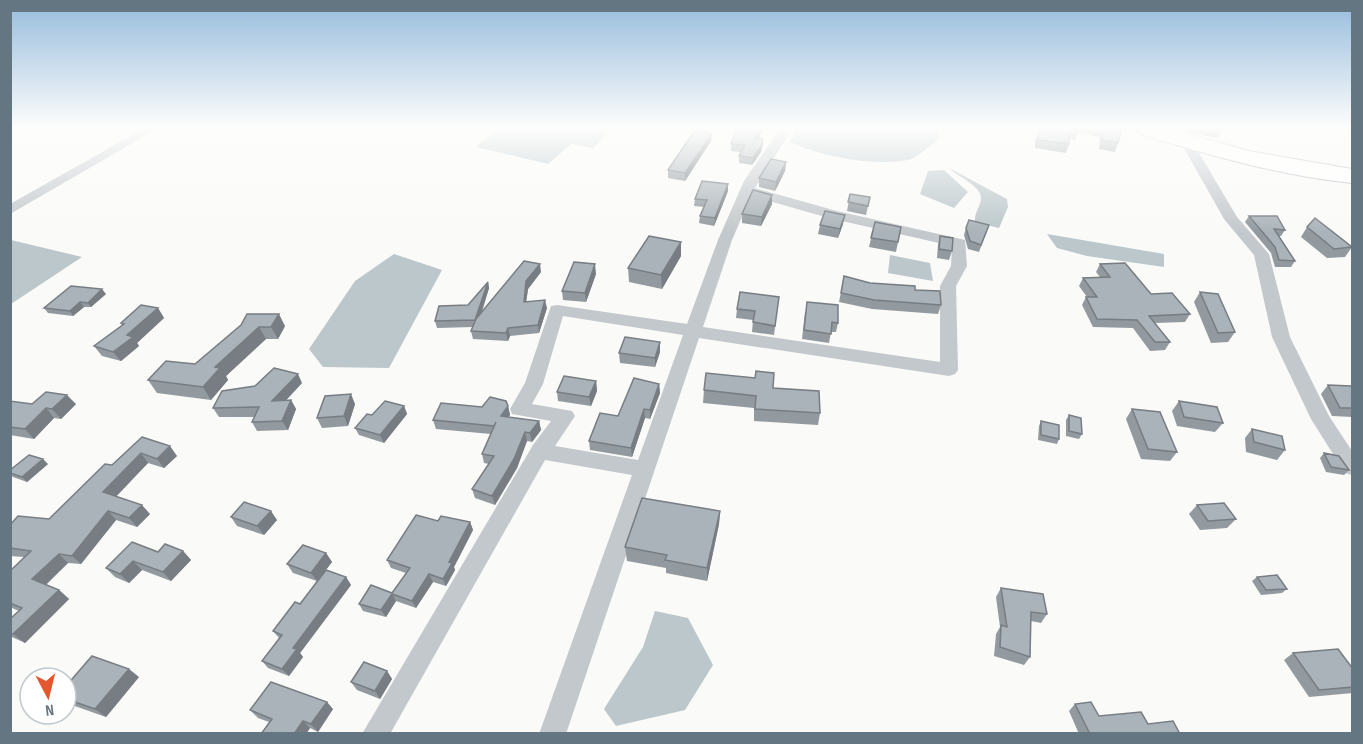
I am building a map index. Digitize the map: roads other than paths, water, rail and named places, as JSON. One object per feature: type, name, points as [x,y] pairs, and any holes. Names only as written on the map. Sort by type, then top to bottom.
[{"type":"highway","points":[[1273,164],[1353,176]]},
{"type":"street","points":[[10,210],[91,164]]},
{"type":"street","points":[[552,734],[691,331],[725,240],[747,190],[764,164]]},
{"type":"street","points":[[1199,164],[1231,219],[1261,254],[1281,337],[1321,419],[1353,467]]},
{"type":"street","points":[[375,734],[540,451],[565,416],[519,409],[534,384],[557,310],[949,370],[948,286],[959,266],[960,243],[834,215],[747,190]]},
{"type":"street","points":[[540,451],[643,469]]}]
